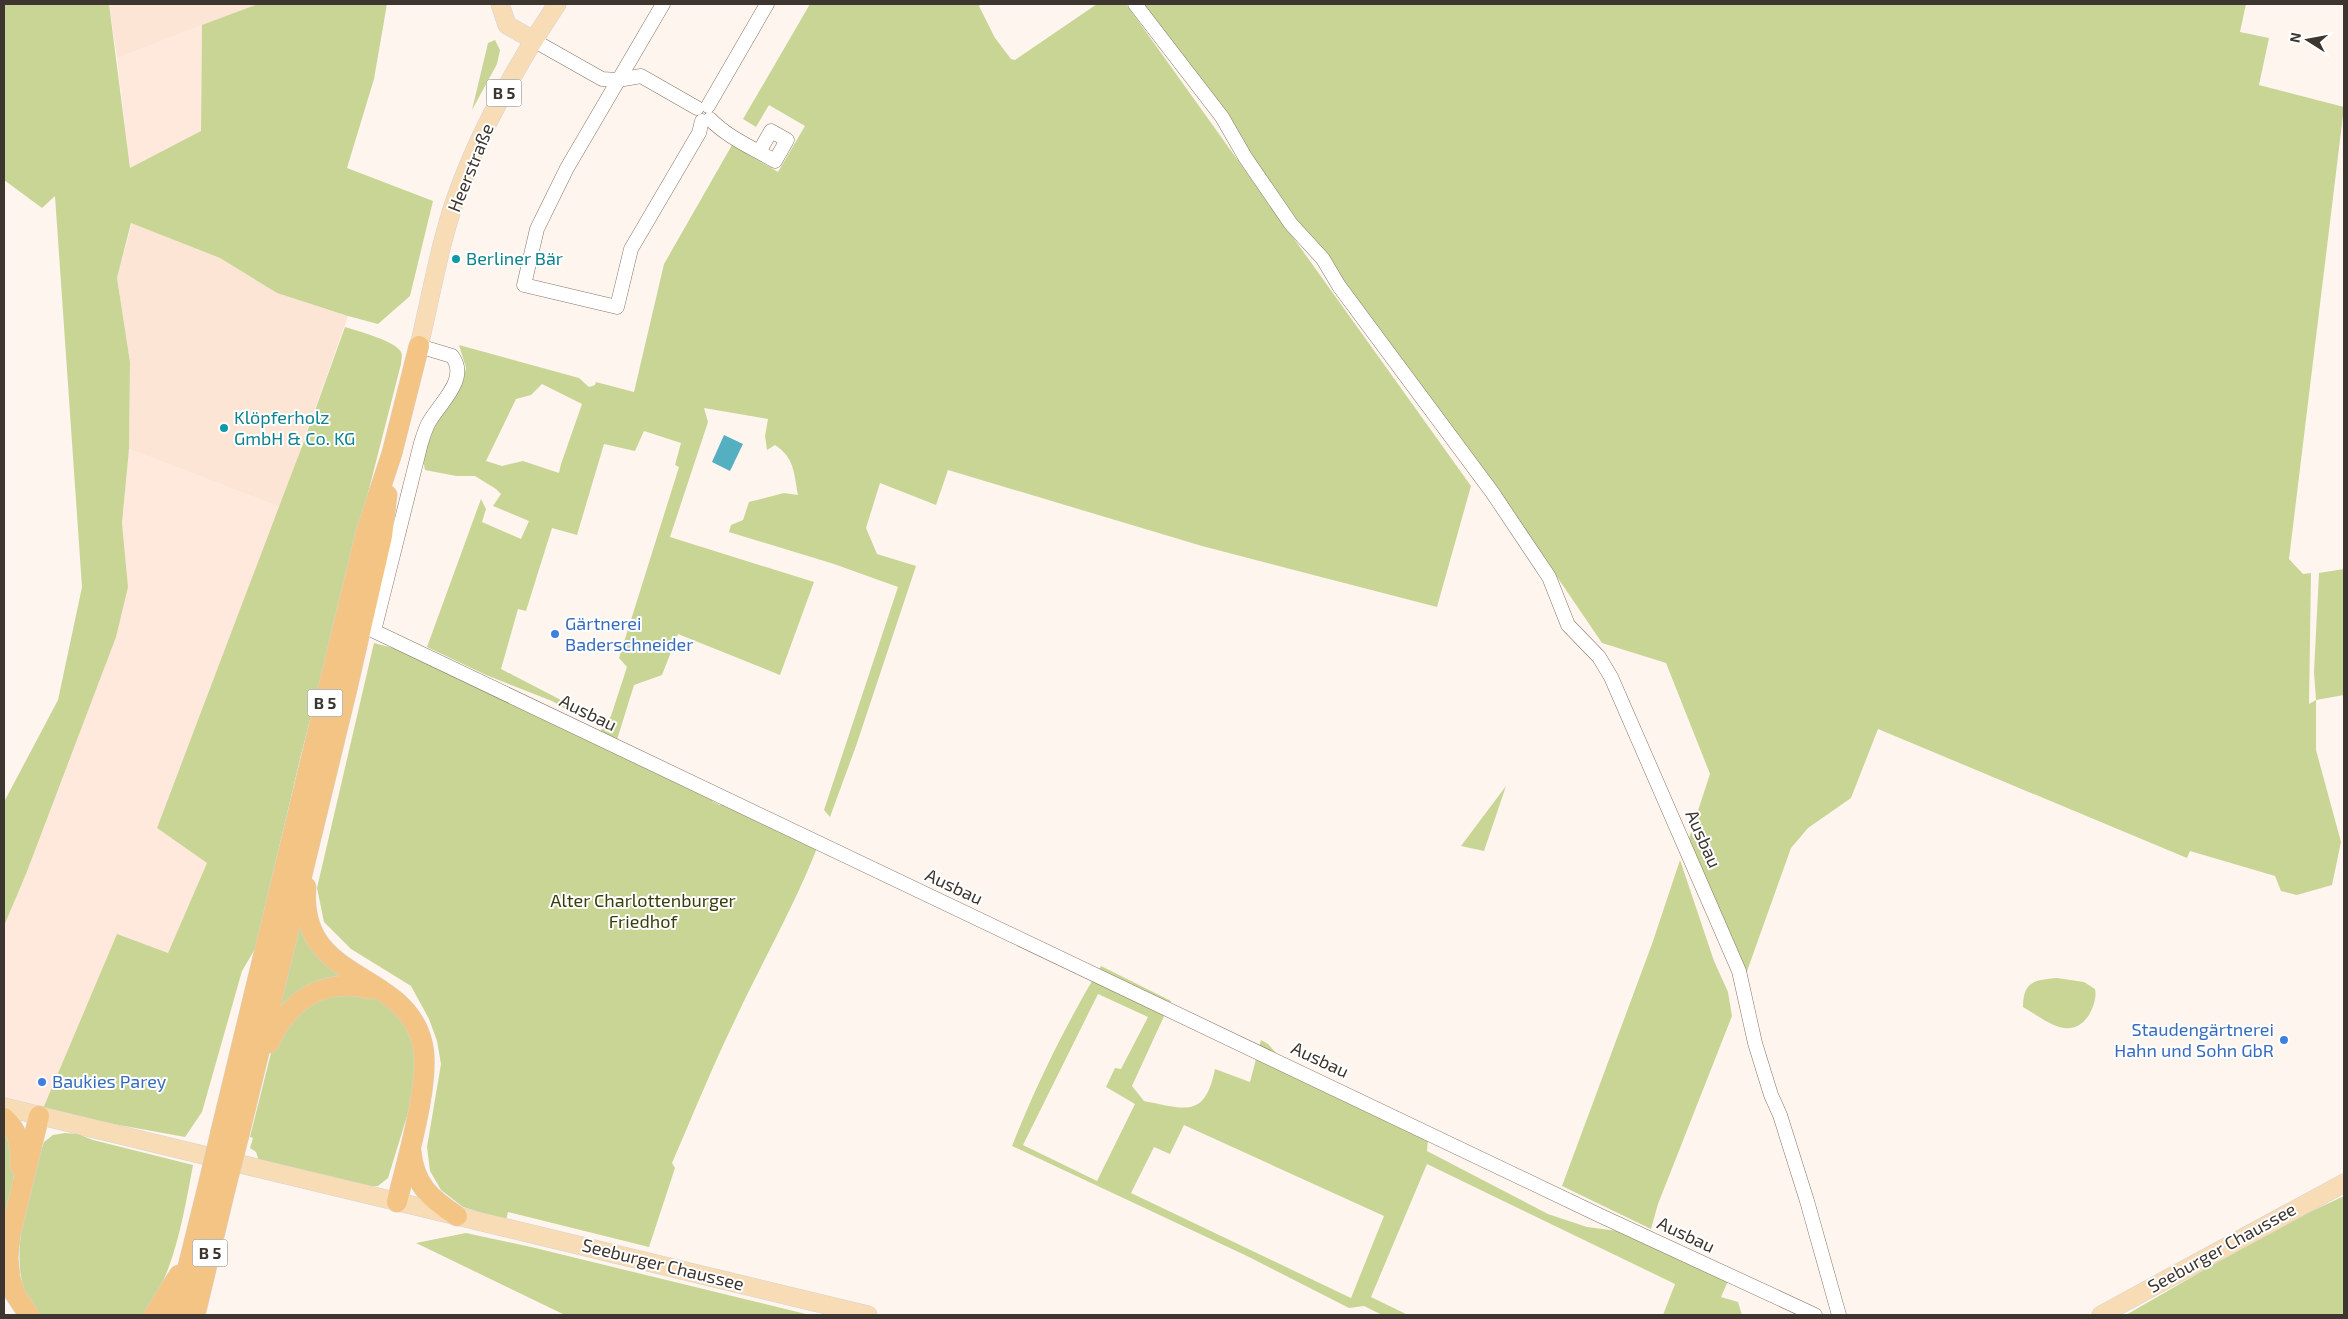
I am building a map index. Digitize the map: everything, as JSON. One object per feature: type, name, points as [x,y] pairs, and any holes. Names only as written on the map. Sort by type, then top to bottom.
[{"type":"highway","name":"B 5","points":[[195,1315],[216,1188],[366,532],[392,453],[419,346]]},
{"type":"highway","name":"B 5","points":[[230,1133],[247,1096],[314,823],[382,536],[392,453]]},
{"type":"highway","points":[[314,823],[305,898],[306,912],[312,931],[331,958],[402,1007],[415,1025],[422,1044],[423,1078],[397,1202]]},
{"type":"highway","points":[[247,1096],[272,1034],[291,1007],[304,998],[328,987],[350,986],[382,992]]},
{"type":"highway","points":[[29,1315],[15,1294],[10,1278],[8,1258],[18,1200],[38,1116]]},
{"type":"highway","points":[[4,1118],[12,1125],[20,1144],[18,1200]]},
{"type":"highway","points":[[411,1139],[412,1163],[420,1182],[434,1201],[457,1216]]},
{"type":"highway","name":"B 5","points":[[176,1315],[192,1249],[216,1188]]},
{"type":"highway","points":[[154,1315],[176,1283],[192,1249]]},
{"type":"main road","points":[[500,4],[507,25],[533,40]]},
{"type":"main road","name":"Heerstraße","points":[[419,346],[444,240],[461,184],[483,132],[533,40],[557,4]]},
{"type":"main road","name":"Seeburger Chaussee","points":[[4,1107],[868,1315]]},
{"type":"main road","name":"Seeburger Chaussee","points":[[2101,1315],[2344,1182]]},
{"type":"street","points":[[663,4],[566,168],[537,230],[524,284],[617,307],[631,249],[698,133],[704,114],[767,4]]},
{"type":"street","name":"Ausbau","points":[[1135,4],[1222,117],[1245,157],[1291,224],[1322,259],[1339,286],[1492,492],[1549,577],[1568,625],[1599,657],[1611,677],[1739,971],[1755,1042],[1807,1201],[1839,1315]]},
{"type":"street","points":[[533,40],[602,79],[618,80],[641,76],[704,114],[722,130],[759,152]]},
{"type":"street","name":"Ausbau","points":[[419,346],[452,356],[458,376],[453,388],[428,424],[421,443],[374,631],[1601,1216],[1815,1315]]},
{"type":"shaded area","points":[[109,4],[258,4],[117,58]]},
{"type":"shaded area","points":[[202,25],[201,131],[130,169],[117,58]]},
{"type":"shaded area","points":[[132,223],[220,258],[277,293],[348,316],[280,507],[129,449],[130,362],[117,278]]},
{"type":"shaded area","points":[[129,449],[280,507],[157,828],[207,863],[168,953],[117,935],[42,1111],[4,1102],[4,926],[26,874],[128,587],[122,523]]},
{"type":"green space","points":[[4,4],[109,4],[130,168],[201,131],[202,25],[258,4],[387,4],[374,79],[347,168],[433,201],[410,296],[378,324],[277,293],[220,258],[131,223],[117,278],[130,362],[129,449],[122,523],[128,587],[116,637],[26,874],[4,926],[4,802],[58,700],[82,587],[55,196],[42,208],[4,180]]},
{"type":"green space","points":[[810,4],[982,4],[979,6],[995,38],[1011,59],[1015,60],[1097,4],[1126,4],[1471,486],[1437,607],[1202,546],[948,470],[936,505],[880,483],[866,528],[877,554],[916,566],[856,746],[830,817],[824,810],[898,587],[834,564],[729,532],[731,525],[743,520],[749,502],[784,493],[798,495],[794,473],[790,461],[782,450],[775,445],[767,450],[765,436],[768,419],[704,408],[708,422],[670,537],[814,582],[780,675],[678,634],[662,675],[634,685],[616,743],[599,733],[611,716],[627,667],[619,658],[679,467],[675,465],[681,443],[644,431],[635,451],[604,444],[577,535],[552,528],[526,611],[518,609],[501,669],[586,713],[585,720],[552,701],[486,675],[427,647],[481,499],[486,509],[482,522],[521,539],[529,521],[493,506],[501,494],[475,476],[456,476],[425,470],[422,454],[438,416],[462,385],[466,368],[459,345],[579,378],[589,387],[595,385],[596,382],[634,392],[664,264],[732,145],[778,172],[805,126],[769,105],[756,127],[743,119]],"holes":[[[542,384],[582,404],[559,473],[523,461],[502,466],[486,461],[516,399],[531,395]]]},
{"type":"green space","points":[[1140,4],[2246,4],[2240,32],[2269,38],[2259,85],[2344,107],[2289,559],[2303,574],[2311,573],[2309,704],[2316,700],[2316,750],[2341,842],[2332,885],[2297,895],[2281,891],[2275,876],[2190,851],[2187,858],[1878,729],[1851,798],[1808,828],[1791,848],[1746,974],[1687,844],[1710,774],[1666,663],[1602,643],[1496,487],[1293,221]]},
{"type":"green space","points":[[495,40],[500,50],[497,64],[472,110],[488,43]]},
{"type":"green space","points":[[345,327],[392,344],[401,352],[401,364],[301,755],[255,949],[242,971],[202,1112],[185,1137],[42,1111],[117,934],[168,953],[207,863],[157,828],[304,441]]},
{"type":"green space","points":[[2344,569],[2344,695],[2316,700],[2314,672],[2319,573]]},
{"type":"green space","name":"Alter Charlottenburger Friedhof","points":[[374,643],[400,650],[713,798],[712,801],[720,805],[722,803],[817,848],[788,913],[710,1073],[672,1163],[675,1168],[649,1247],[508,1212],[506,1220],[463,1207],[441,1190],[430,1171],[427,1147],[441,1064],[437,1041],[429,1019],[411,986],[351,949],[324,922],[317,888]]},
{"type":"green space","points":[[1506,786],[1484,851],[1461,846]]},
{"type":"green space","points":[[1680,860],[1714,961],[1728,992],[1732,1016],[1658,1204],[1651,1229],[1562,1186],[1652,944]]},
{"type":"green space","points":[[302,910],[359,981],[279,1008]]},
{"type":"green space","points":[[1101,966],[1171,1001],[1132,1086],[1144,1101],[1182,1108],[1191,1107],[1199,1103],[1205,1096],[1211,1085],[1215,1069],[1250,1082],[1261,1040],[1268,1044],[1280,1057],[1428,1139],[1427,1151],[1548,1214],[1587,1227],[1625,1232],[1728,1281],[1721,1297],[1738,1302],[1742,1315],[1663,1315],[1675,1284],[1427,1164],[1371,1297],[1408,1315],[1382,1315],[1364,1306],[1349,1308],[1247,1256],[1012,1146],[1053,1054]],"holes":[[[1098,994],[1148,1017],[1121,1069],[1115,1068],[1106,1087],[1135,1104],[1097,1181],[1023,1145]],[[1184,1125],[1384,1216],[1351,1298],[1131,1193],[1154,1147],[1170,1154]]]},
{"type":"green space","points":[[2057,978],[2084,982],[2095,989],[2094,1002],[2089,1015],[2082,1023],[2073,1028],[2056,1026],[2023,1007],[2025,992],[2028,987],[2037,981]]},
{"type":"green space","points":[[374,994],[399,1013],[417,1047],[412,1100],[388,1178],[378,1186],[365,1187],[259,1161],[256,1152],[250,1148],[253,1138],[250,1137],[272,1049],[313,997]]},
{"type":"green space","points":[[4,1123],[17,1156],[4,1238]]},
{"type":"green space","points":[[65,1133],[78,1134],[93,1140],[193,1165],[181,1224],[170,1263],[154,1300],[143,1315],[39,1315],[27,1298],[21,1278],[19,1256],[21,1232],[31,1183],[44,1142],[53,1135]]},
{"type":"green space","points":[[2344,1196],[2344,1315],[2126,1315],[2280,1226]]},
{"type":"green space","points":[[466,1233],[810,1315],[565,1315],[416,1243]]},
{"type":"water","points":[[724,435],[743,444],[730,471],[712,462]]},
{"type":"place","name":"Berliner Bär","points":[[456,259]]},
{"type":"place","name":"Klöpferholz GmbH & Co. KG","points":[[224,428]]},
{"type":"place","name":"Gärtnerei Baderschneider","points":[[555,634]]},
{"type":"place","name":"Staudengärtnerei Hahn und Sohn GbR","points":[[2284,1040]]},
{"type":"place","name":"Baukies Parey","points":[[42,1082]]}]
